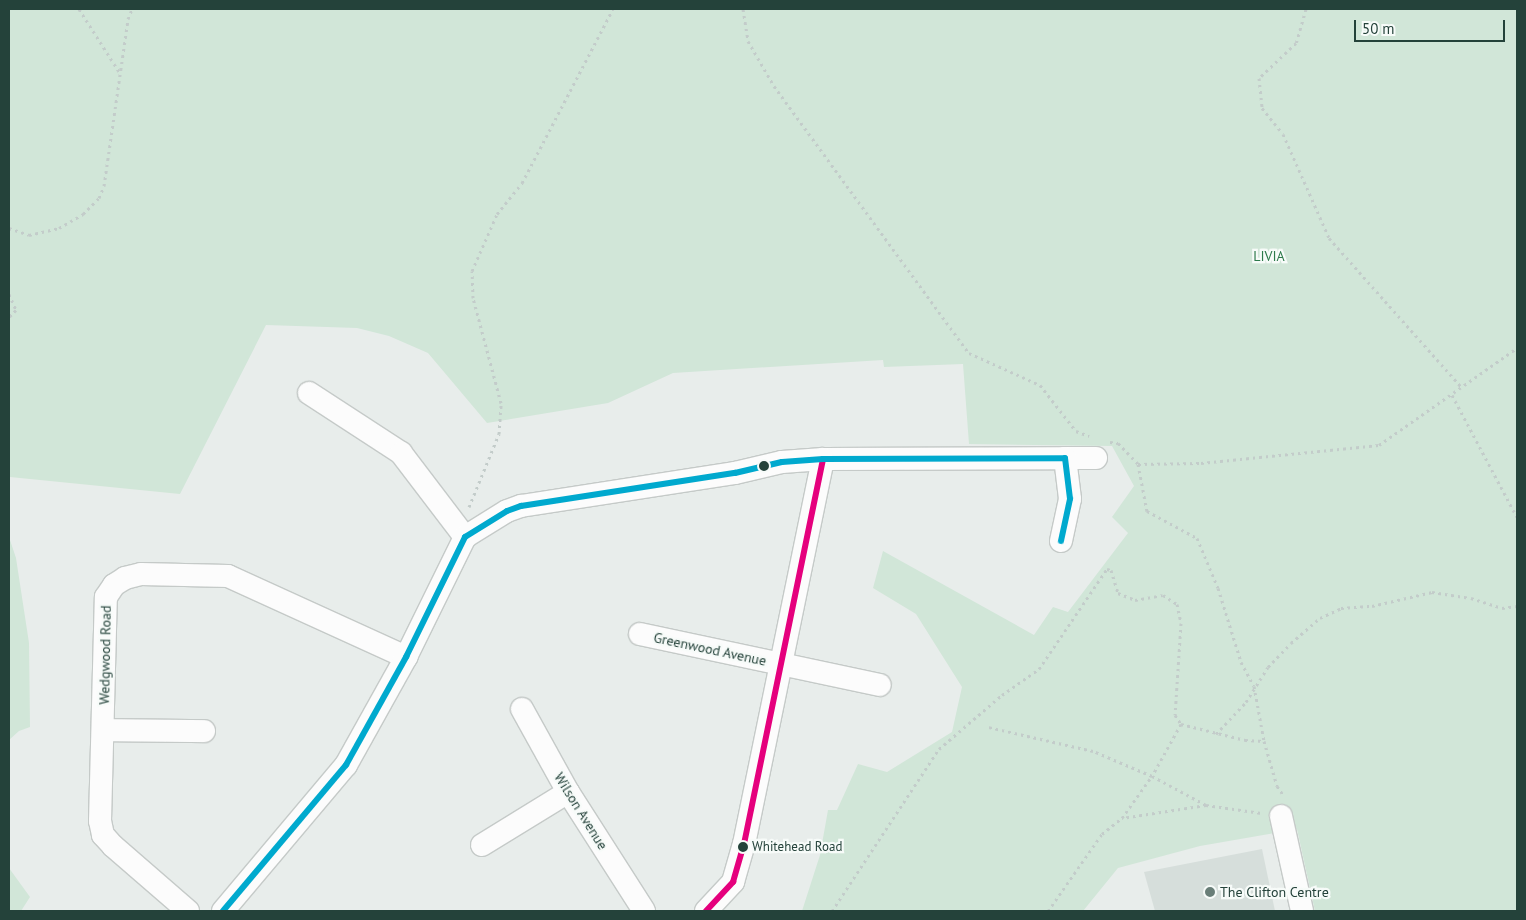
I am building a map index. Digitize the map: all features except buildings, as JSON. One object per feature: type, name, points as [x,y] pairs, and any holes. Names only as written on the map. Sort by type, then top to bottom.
[{"type":"street","points":[[309,393],[401,453],[462,532]]},
{"type":"street","points":[[223,911],[346,765],[406,657],[462,532],[521,506],[735,473],[782,462],[823,459],[1065,458],[1099,449]]},
{"type":"street","points":[[1061,541],[1070,499],[1065,458]]},
{"type":"street","points":[[706,911],[733,882],[744,844],[779,663],[823,459]]},
{"type":"street","name":"Wedgwood Road","points":[[188,911],[103,835],[100,821],[106,597],[114,585],[125,578],[141,574],[228,576],[406,657]]},
{"type":"street","name":"Greenwood Avenue","points":[[640,634],[880,685]]},
{"type":"street","name":"Wilson Avenue","points":[[522,709],[568,792],[644,911]]},
{"type":"street","points":[[103,730],[204,731]]},
{"type":"street","points":[[482,845],[568,792]]},
{"type":"street","points":[[1281,816],[1302,911]]},
{"type":"path","points":[[79,9],[120,74]]},
{"type":"path","points":[[9,228],[29,235],[59,228],[83,214],[99,198],[104,186],[128,19],[132,9]]},
{"type":"path","points":[[462,532],[499,434],[501,403],[474,298],[472,271],[497,214],[522,183],[614,9]]},
{"type":"path","points":[[743,9],[748,41],[774,86],[969,353],[1040,384],[1076,431],[1099,449],[1118,443],[1138,464],[1147,512],[1197,538],[1218,588],[1241,662],[1254,686],[1264,741],[1289,816],[1206,805],[1122,818]]},
{"type":"path","points":[[1306,9],[1296,43],[1259,78],[1262,108],[1283,134],[1329,238],[1462,388]]},
{"type":"path","points":[[9,294],[16,310],[9,318]]},
{"type":"path","points":[[1138,464],[1201,463],[1379,446],[1517,348]]},
{"type":"path","points":[[1452,395],[1517,517]]},
{"type":"path","points":[[832,911],[940,749],[1002,695],[1039,670],[1106,570],[1111,570],[1118,593],[1135,600],[1163,595],[1177,604],[1181,623],[1175,715],[1181,724],[1216,734],[1264,741]]},
{"type":"path","points":[[1216,734],[1246,702],[1254,686],[1291,643],[1320,618],[1341,608],[1372,606],[1432,592],[1471,598],[1502,608],[1517,606]]},
{"type":"path","points":[[1048,911],[1102,834],[1122,818],[1152,776],[1181,724]]},
{"type":"path","points":[[988,727],[1093,751],[1152,776],[1206,805]]},
{"type":"shaded area","name":"The Clifton Centre","points":[[1262,849],[1275,911],[1155,911],[1144,872]]},
{"type":"green space","name":"LIVIA","points":[[9,9],[1517,9],[1517,911],[1315,911],[1297,829],[1200,846],[1118,868],[1083,911],[802,911],[820,855],[828,810],[837,810],[858,764],[887,772],[952,732],[962,687],[916,614],[873,588],[883,551],[1034,635],[1053,607],[1068,612],[1128,533],[1112,517],[1134,486],[1112,446],[969,444],[963,364],[884,367],[883,360],[673,373],[608,403],[487,423],[428,353],[389,336],[357,328],[266,325],[180,494],[10,477],[9,482]]},
{"type":"green space","points":[[9,537],[16,558],[29,643],[30,727],[19,731],[9,740]]},
{"type":"green space","points":[[9,868],[30,897],[21,911],[9,911]]},
{"type":"transit line","points":[[223,911],[346,765],[406,657],[465,537],[507,511],[521,506],[735,473],[782,462],[823,459],[1065,458],[1070,499],[1061,541]]},
{"type":"transit line","points":[[706,911],[733,882],[744,844],[823,459]]},
{"type":"place","name":"Whitehead Road","points":[[743,847]]},
{"type":"place","name":"The Clifton Centre","points":[[1210,892]]}]
